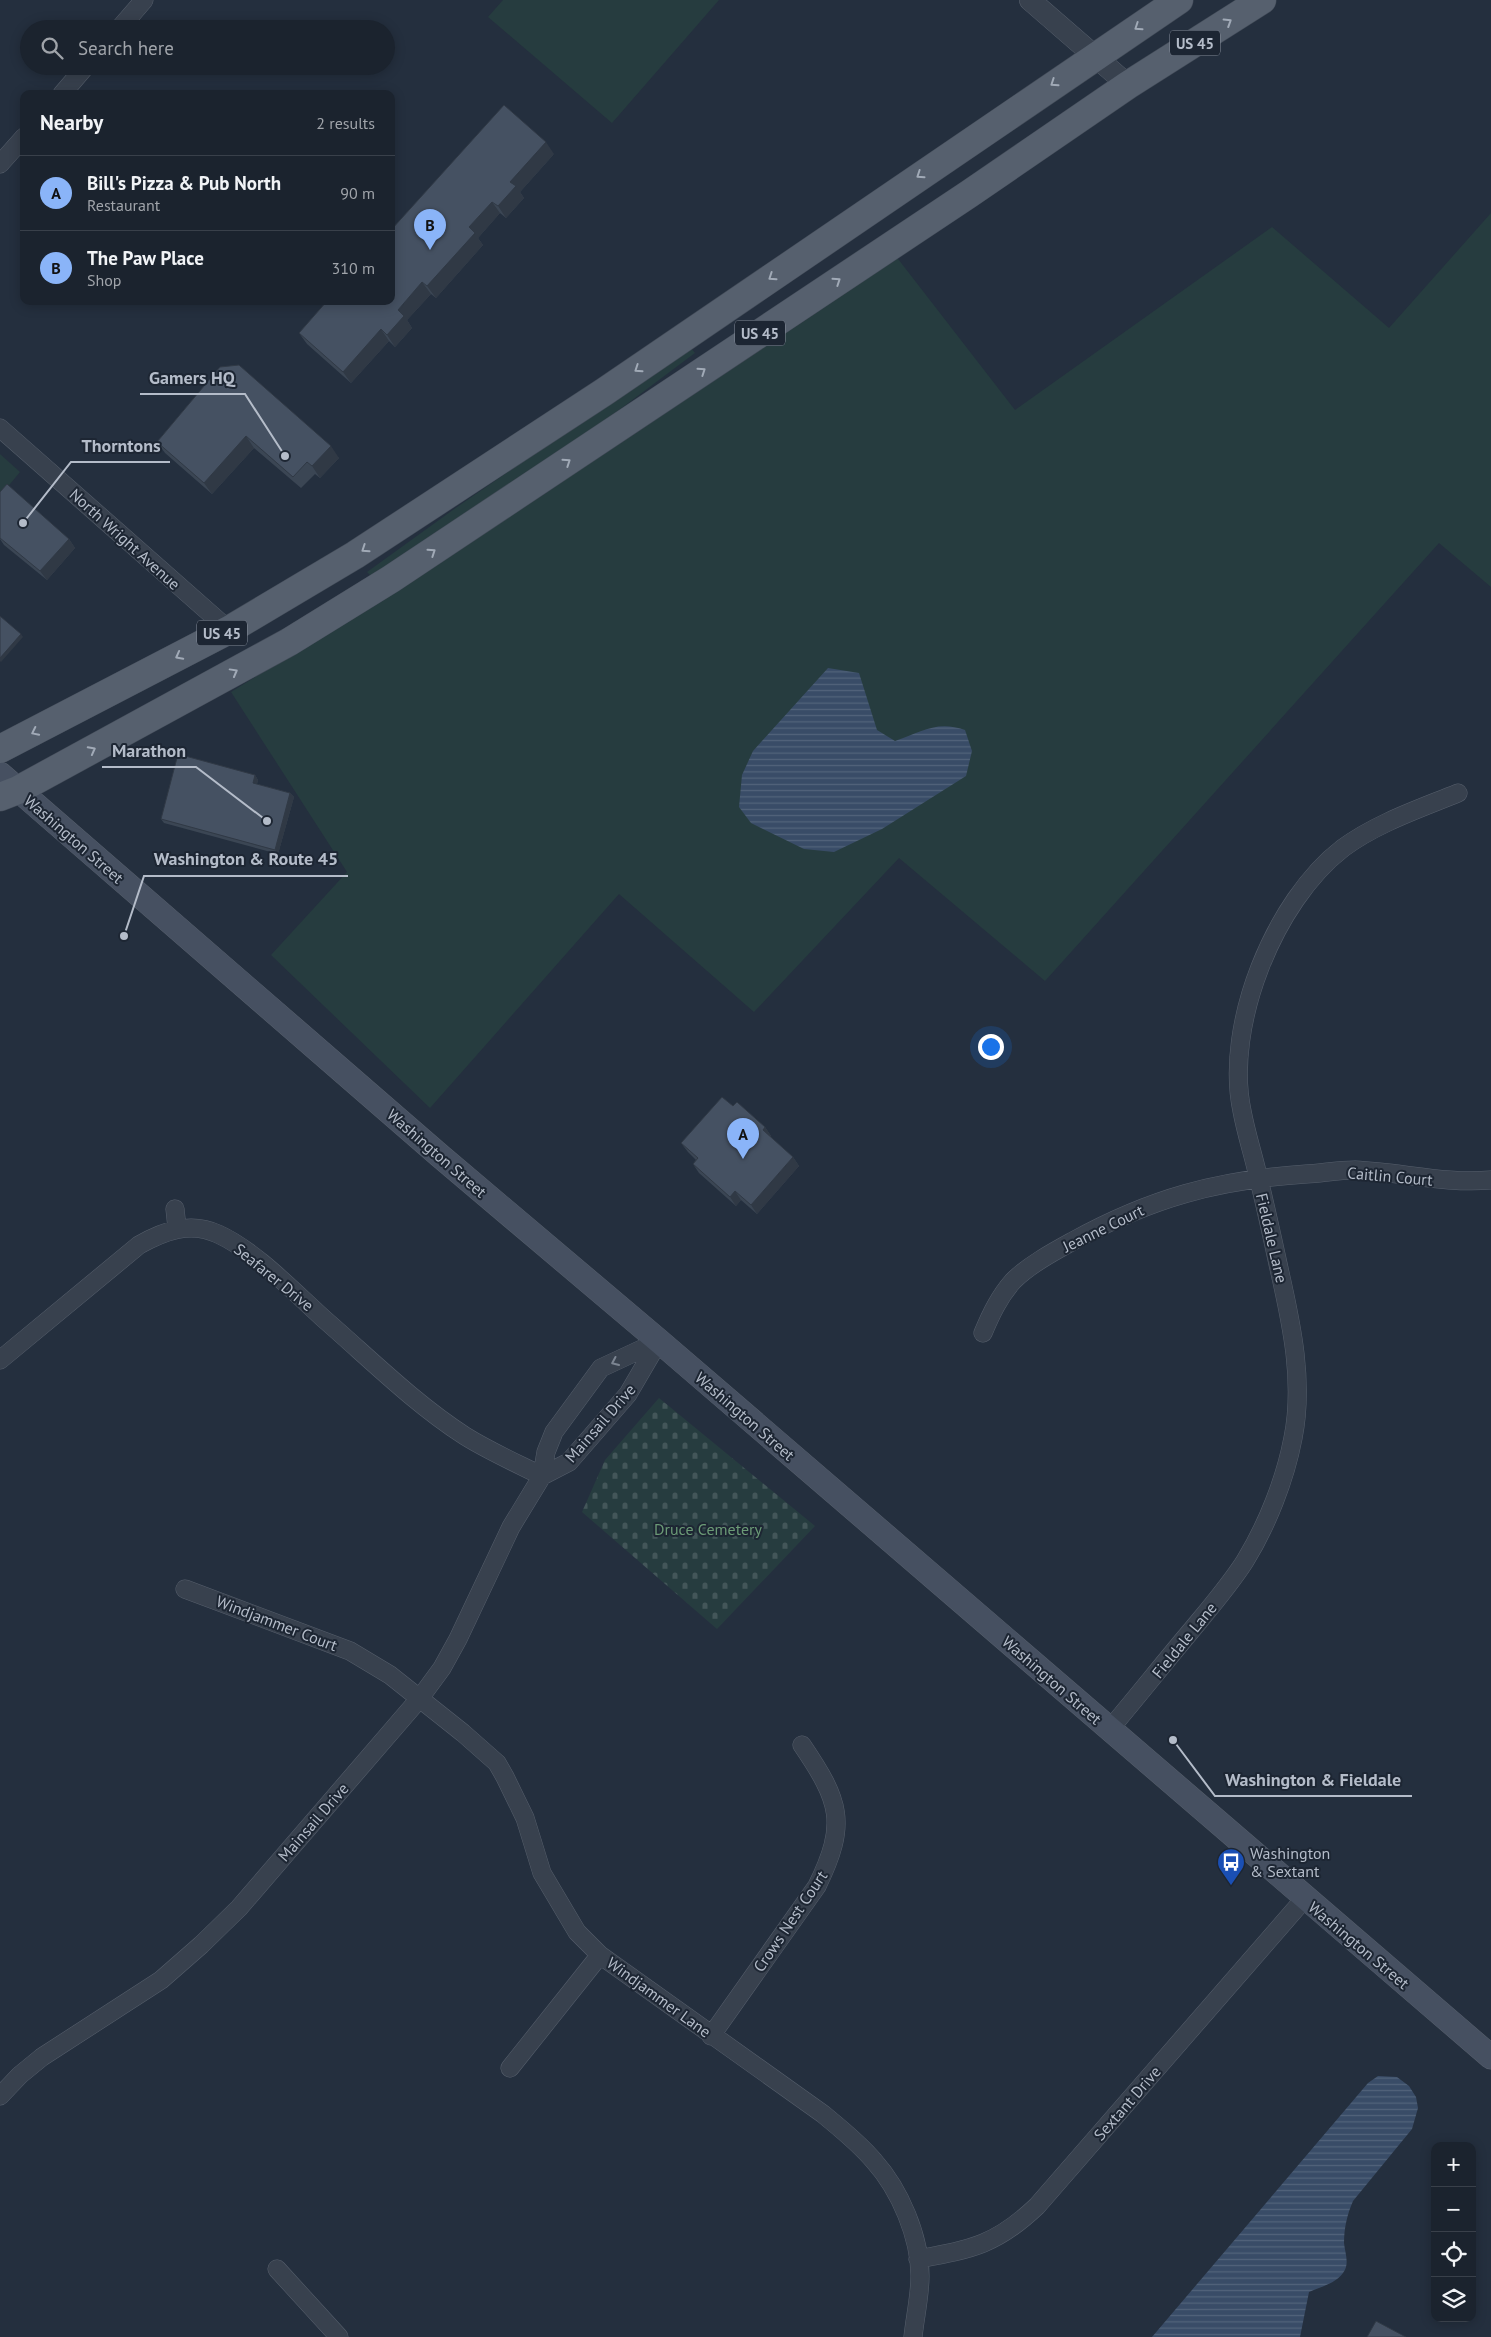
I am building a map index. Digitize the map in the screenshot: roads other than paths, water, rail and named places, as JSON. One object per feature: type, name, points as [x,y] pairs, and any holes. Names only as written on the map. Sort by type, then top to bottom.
[{"type":"main road","name":"US 45","points":[[0,749],[228,630],[355,555],[604,392],[1179,0]]},
{"type":"main road","name":"US 45","points":[[6,787],[289,642],[384,584],[961,200],[1128,85],[1262,0]]},
{"type":"main road","name":"Washington Street","points":[[6,787],[659,1342],[1491,2057]]},
{"type":"street","points":[[126,20],[144,0]]},
{"type":"street","points":[[1030,0],[1128,85]]},
{"type":"street","points":[[65,90],[78,75]]},
{"type":"street","points":[[0,164],[20,142]]},
{"type":"street","name":"North Wright Avenue","points":[[0,428],[228,630]]},
{"type":"street","name":"Fieldale Lane","points":[[1109,1730],[1222,1594],[1245,1561],[1281,1482],[1293,1437],[1296,1366],[1292,1323],[1259,1177],[1241,1109],[1238,1069],[1242,1033],[1257,975],[1269,943],[1287,912],[1316,874],[1342,849],[1381,825],[1458,793]]},
{"type":"street","name":"Caitlin Court","points":[[1259,1177],[1355,1170],[1440,1180],[1491,1180]]},
{"type":"street","name":"Jeanne Court","points":[[983,1333],[998,1299],[1014,1280],[1051,1253],[1104,1224],[1160,1201],[1207,1186],[1259,1177]]},
{"type":"street","points":[[175,1210],[177,1228]]},
{"type":"street","name":"Seafarer Drive","points":[[0,1360],[139,1245],[163,1232],[177,1228],[201,1228],[218,1234],[252,1256],[426,1408],[464,1435],[542,1476]]},
{"type":"street","name":"Mainsail Drive","points":[[542,1476],[569,1462],[575,1456],[628,1394],[659,1342]]},
{"type":"street","name":"Mainsail Drive","points":[[0,2096],[20,2075],[42,2057],[161,1980],[239,1908],[420,1698],[442,1668],[458,1639],[511,1527],[542,1476],[546,1452],[554,1432],[601,1368],[659,1342]]},
{"type":"street","name":"Windjammer Court","points":[[185,1589],[309,1634],[350,1651],[367,1661]]},
{"type":"street","name":"Windjammer Lane","points":[[367,1661],[420,1698],[497,1763],[525,1818],[542,1872],[577,1932],[600,1955],[711,2036],[824,2114],[853,2138],[876,2162],[895,2192],[910,2225],[918,2259],[920,2277],[913,2337]]},
{"type":"street","name":"Crows Nest Court","points":[[711,2036],[817,1886],[830,1859],[836,1836],[836,1812],[825,1779],[802,1745]]},
{"type":"street","name":"Sextant Drive","points":[[918,2259],[967,2249],[994,2240],[1016,2226],[1037,2206],[1305,1898]]},
{"type":"street","points":[[510,2068],[600,1955]]},
{"type":"street","points":[[277,2269],[339,2337]]},
{"type":"water","points":[[828,668],[859,673],[877,730],[895,741],[929,728],[955,727],[965,730],[972,751],[966,776],[882,829],[834,852],[804,849],[751,823],[739,807],[742,775],[753,751]]},
{"type":"water","points":[[1378,2076],[1397,2077],[1409,2086],[1416,2097],[1418,2108],[1412,2129],[1353,2201],[1345,2232],[1344,2243],[1347,2262],[1345,2270],[1336,2280],[1309,2292],[1300,2337],[1152,2337],[1368,2083]]},
{"type":"place","name":"The Paw Place","points":[[430,250]]},
{"type":"place","name":"Gamers HQ","points":[[285,456]]},
{"type":"place","name":"Thorntons","points":[[23,523]]},
{"type":"place","name":"Marathon","points":[[267,821]]},
{"type":"place","name":"Washington & Route 45","points":[[124,936]]},
{"type":"place","name":"Bill's Pizza & Pub North","points":[[743,1159]]},
{"type":"place","name":"Washington & Fieldale","points":[[1173,1740]]},
{"type":"place","name":"Washington & Sextant","points":[[1231,1886]]},
{"type":"park label","name":"Druce Cemetery","points":[[708,1529]]}]
